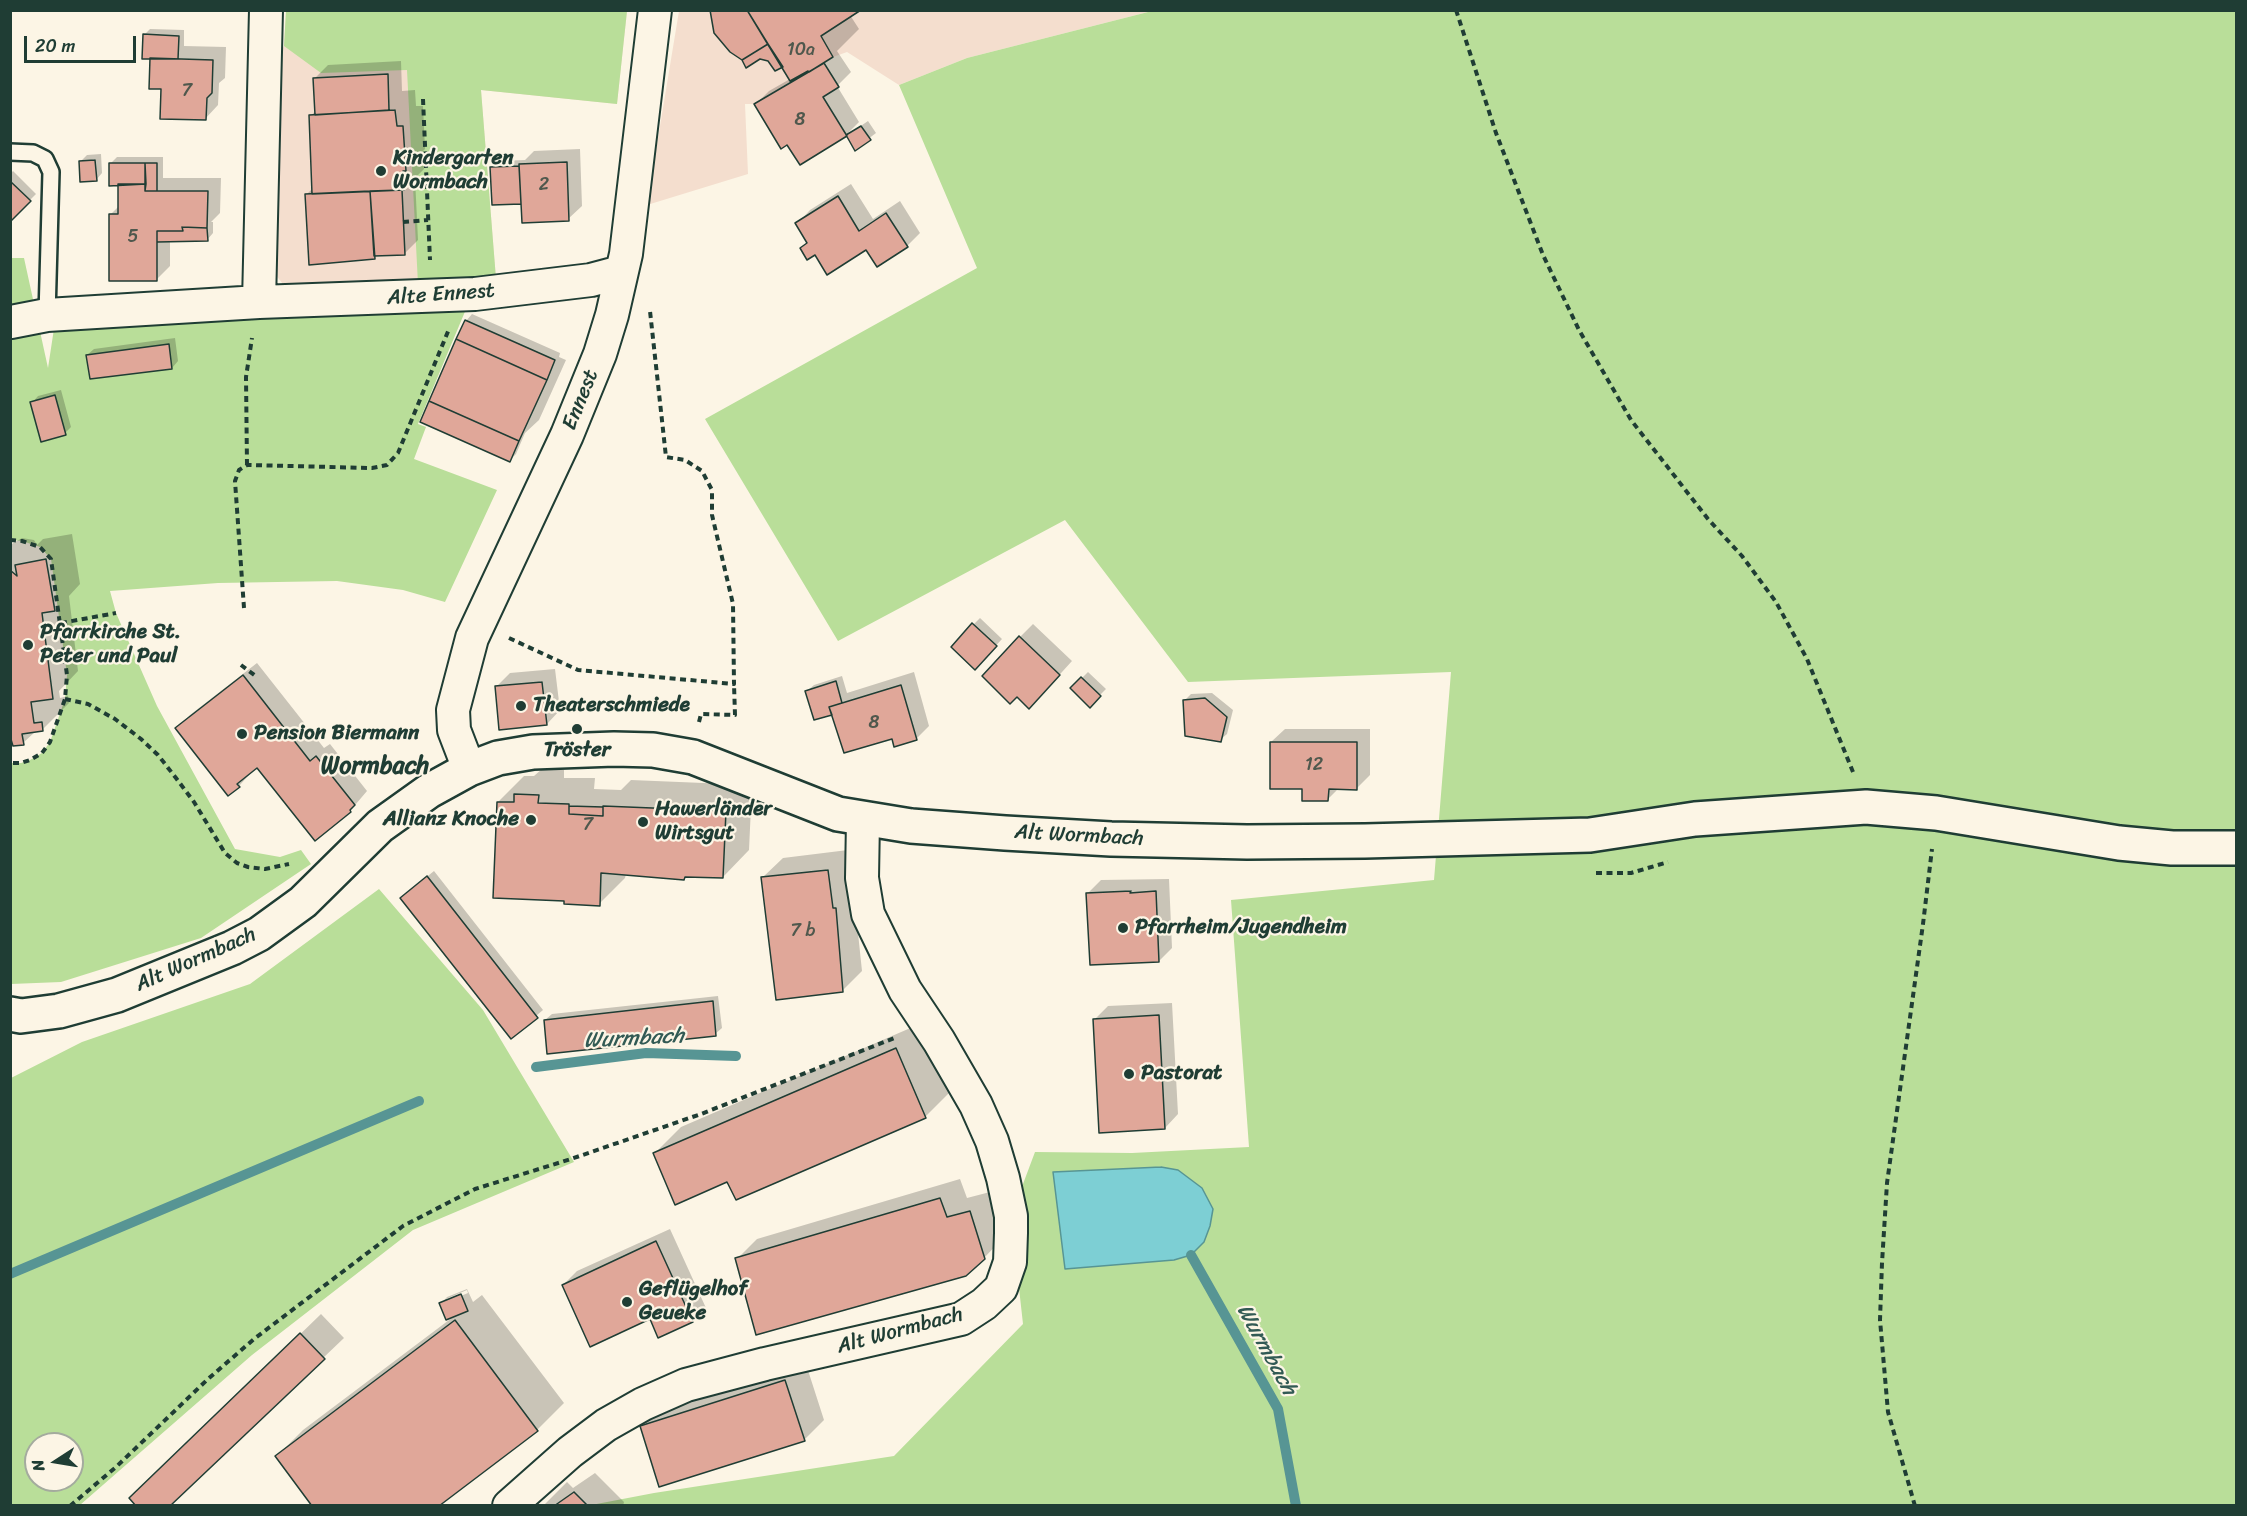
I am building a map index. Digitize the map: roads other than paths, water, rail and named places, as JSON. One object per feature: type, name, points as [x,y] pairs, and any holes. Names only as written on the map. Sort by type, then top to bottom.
[{"type":"street","points":[[259,302],[266,10]]},
{"type":"street","name":"Ennest","points":[[469,769],[454,730],[453,710],[472,638],[579,405],[600,354],[612,315],[626,254],[655,10]]},
{"type":"street","name":"Alte Ennest","points":[[10,322],[47,315],[259,302],[464,295],[591,280],[621,272]]},
{"type":"street","name":"Alt Wormbach","points":[[10,1014],[21,1016],[59,1011],[117,995],[232,948],[259,934],[303,902],[380,826],[429,791],[469,769],[498,758],[532,752],[577,749],[653,750],[693,757],[838,814],[863,820],[911,826],[1111,839],[1365,841],[1590,835],[1695,819],[1866,807],[1936,813],[2119,843],[2172,848],[2236,848]]},
{"type":"street","name":"Alt Wormbach","points":[[509,1506],[570,1452],[606,1425],[643,1404],[686,1385],[765,1364],[961,1319],[984,1304],[1001,1288],[1010,1262],[1011,1233],[1011,1216],[1003,1178],[992,1141],[976,1105],[905,990],[868,914],[862,878],[863,820]]},
{"type":"lane","points":[[10,152],[33,153],[45,159],[51,172],[47,315]]},
{"type":"water","points":[[1161,1167],[1178,1170],[1202,1188],[1213,1209],[1204,1242],[1191,1255],[1174,1260],[1065,1269],[1053,1172]]},
{"type":"waterway","name":"Wurmbach","points":[[536,1067],[646,1053],[736,1056]]},
{"type":"waterway","points":[[10,1274],[419,1101]]},
{"type":"waterway","name":"Wurmbach","points":[[1191,1255],[1278,1409],[1296,1506]]},
{"type":"place","name":"Kindergarten Wormbach","points":[[381,171]]},
{"type":"place","name":"Pfarrkirche St. Peter und Paul","points":[[28,645]]},
{"type":"place","name":"Theaterschmiede","points":[[521,706]]},
{"type":"place","name":"Tröster","points":[[577,729]]},
{"type":"place","name":"Pension Biermann","points":[[242,734]]},
{"type":"place","name":"Allianz Knoche","points":[[531,820]]},
{"type":"place","name":"Hawerländer Wirtsgut","points":[[643,822]]},
{"type":"place","name":"Pfarrheim/Jugendheim","points":[[1123,928]]},
{"type":"place","name":"Pastorat","points":[[1129,1074]]},
{"type":"place","name":"Geflügelhof Geueke","points":[[627,1302]]},
{"type":"district","name":"Wormbach","points":[[375,767]]}]
